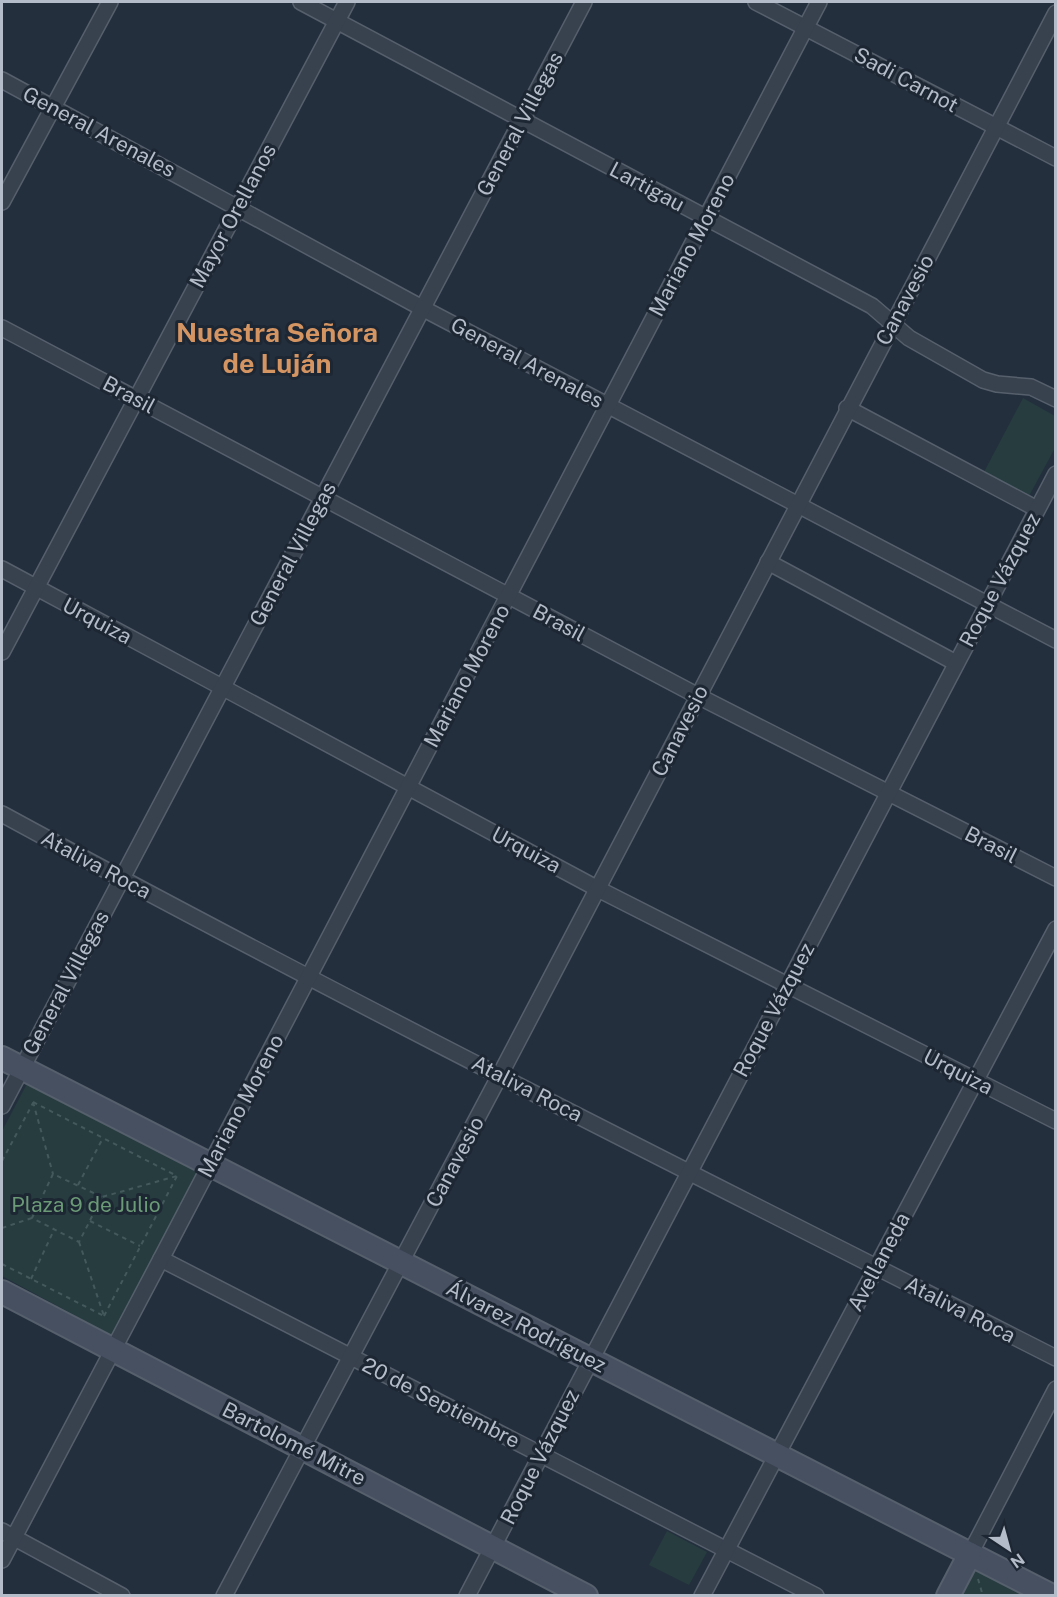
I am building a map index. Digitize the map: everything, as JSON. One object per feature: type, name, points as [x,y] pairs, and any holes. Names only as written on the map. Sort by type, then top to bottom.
[{"type":"main road","name":"Álvarez Rodríguez","points":[[11,1063],[1052,1596]]},
{"type":"main road","name":"Bartolomé Mitre","points":[[2,1292],[586,1596]]},
{"type":"main road","points":[[948,1596],[970,1554]]},
{"type":"street","points":[[2,202],[110,2]]},
{"type":"street","name":"Lartigau","points":[[301,2],[872,306],[891,325],[909,338],[983,380],[997,384],[1031,387],[1056,399]]},
{"type":"street","name":"Mayor Orellanos","points":[[2,652],[347,2]]},
{"type":"street","name":"General Villegas","points":[[2,1106],[11,1063],[121,879],[584,2]]},
{"type":"street","name":"Sadi Carnot","points":[[756,2],[1056,158]]},
{"type":"street","name":"Mariano Moreno","points":[[2,1560],[7,1534],[114,1350],[819,2]]},
{"type":"street","name":"Canavesio","points":[[224,1596],[500,1076],[1056,13]]},
{"type":"street","name":"General Arenales","points":[[2,80],[422,308],[1056,640]]},
{"type":"street","name":"Brasil","points":[[2,328],[698,696],[1056,878]]},
{"type":"street","points":[[848,408],[1037,509]]},
{"type":"street","name":"Roque Vázquez","points":[[467,1596],[1056,474]]},
{"type":"street","points":[[768,562],[956,663]]},
{"type":"street","name":"Urquiza","points":[[2,569],[598,889],[1056,1121]]},
{"type":"street","name":"Ataliva Roca","points":[[2,814],[121,879],[500,1076],[1056,1358]]},
{"type":"street","name":"Avellaneda","points":[[702,1596],[1056,929]]},
{"type":"street","name":"20 de Septiembre","points":[[161,1259],[816,1596]]},
{"type":"street","points":[[970,1554],[1056,1389]]},
{"type":"street","points":[[7,1534],[122,1596]]},
{"type":"path","points":[[33,1102],[177,1176]]},
{"type":"path","points":[[2,1161],[33,1102]]},
{"type":"path","points":[[32,1218],[53,1174],[33,1102]]},
{"type":"path","points":[[78,1185],[103,1138]]},
{"type":"path","points":[[53,1174],[102,1197],[177,1176]]},
{"type":"path","points":[[104,1316],[177,1176]]},
{"type":"path","points":[[79,1242],[102,1197]]},
{"type":"path","points":[[2,1227],[32,1218],[79,1242],[104,1316]]},
{"type":"path","points":[[90,1221],[140,1246]]},
{"type":"path","points":[[31,1279],[54,1229]]},
{"type":"path","points":[[2,1264],[104,1316]]},
{"type":"green space","points":[[1023,398],[1055,416],[1055,448],[1029,496],[984,472]]},
{"type":"green space","name":"Plaza 9 de Julio","points":[[29,1080],[201,1168],[113,1336],[2,1276],[2,1131]]},
{"type":"green space","points":[[667,1531],[707,1552],[689,1585],[649,1565]]},
{"type":"green space","points":[[970,1554],[1052,1596],[948,1596]]},
{"type":"district","name":"Nuestra Señora de Luján","points":[[277,348]]}]
